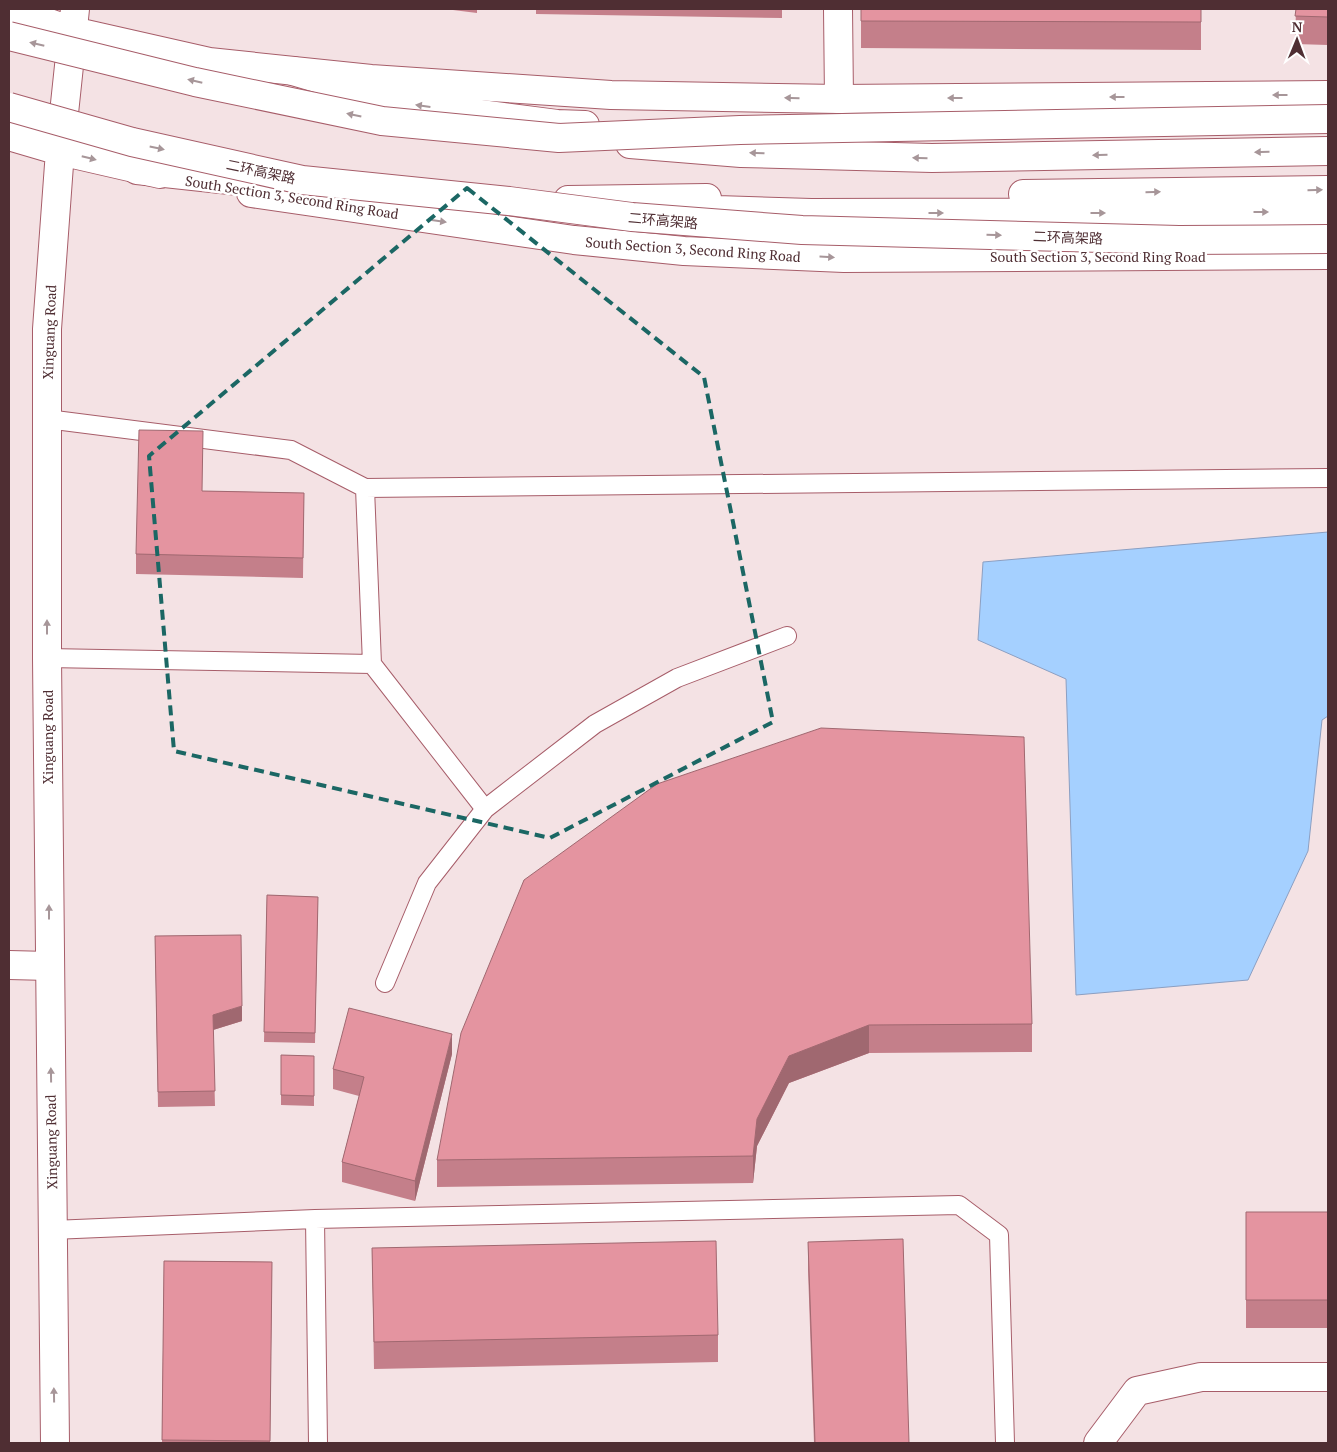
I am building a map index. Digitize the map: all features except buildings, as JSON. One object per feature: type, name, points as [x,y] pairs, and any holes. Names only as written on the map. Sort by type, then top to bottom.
[{"type":"main road","points":[[9,9],[74,20],[209,62],[371,79],[611,95],[838,99],[1328,95]]},
{"type":"main road","points":[[838,9],[838,99]]},
{"type":"main road","name":"Xinguang Road","points":[[55,1443],[49,966],[47,328],[60,151],[74,20]]},
{"type":"main road","points":[[9,36],[195,82],[382,121],[559,138],[741,153],[932,158],[1328,151]]},
{"type":"main road","points":[[293,71],[405,104],[557,124],[983,138],[1328,131]]},
{"type":"main road","name":"二环高架路","points":[[9,107],[132,142],[302,180],[509,201],[632,218],[802,230],[1179,240],[1328,239]]},
{"type":"main road","points":[[559,138],[800,128],[1328,119]]},
{"type":"main road","name":"South Section 3, Second Ring Road","points":[[9,136],[136,170],[271,196],[574,240],[684,251],[844,258],[1328,256]]},
{"type":"main road","points":[[136,170],[412,200],[811,213],[1328,212]]},
{"type":"main road","points":[[509,201],[1328,190]]},
{"type":"main road","points":[[9,965],[49,966]]},
{"type":"main road","points":[[1098,1443],[1137,1391],[1201,1377],[1328,1377]]},
{"type":"lane","points":[[47,419],[291,450],[365,488],[1328,478]]},
{"type":"lane","points":[[365,488],[372,664],[485,809]]},
{"type":"lane","points":[[385,983],[427,883],[485,809],[595,724],[678,678],[787,636]]},
{"type":"lane","points":[[47,658],[372,664]]},
{"type":"lane","points":[[52,1230],[315,1219],[959,1205],[999,1235],[1005,1443]]},
{"type":"lane","points":[[315,1219],[318,1443]]},
{"type":"highlighted area","points":[[467,188],[704,377],[773,722],[550,838],[174,751],[149,456]]},
{"type":"water","points":[[1328,532],[1328,716],[1322,720],[1308,851],[1248,980],[1076,995],[1066,679],[978,640],[983,562]]}]
